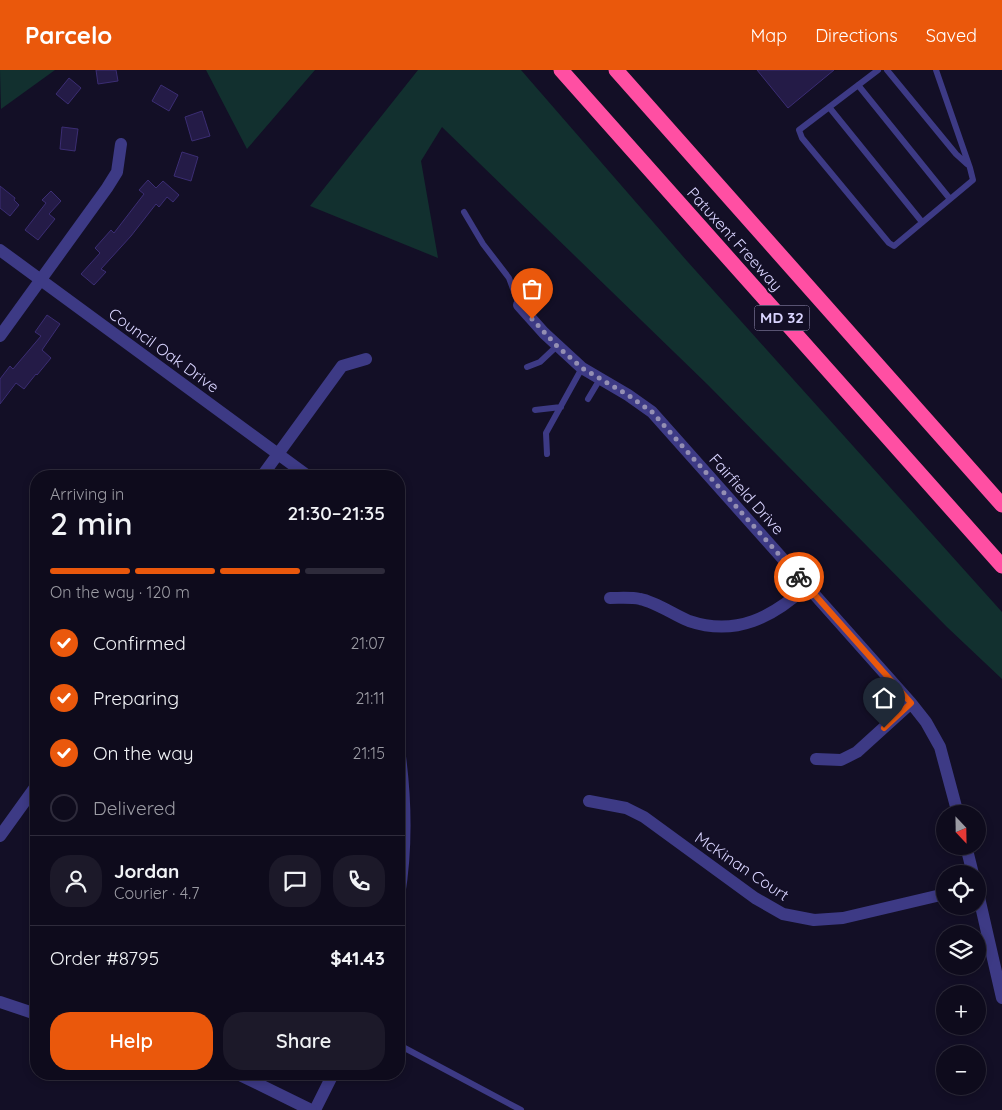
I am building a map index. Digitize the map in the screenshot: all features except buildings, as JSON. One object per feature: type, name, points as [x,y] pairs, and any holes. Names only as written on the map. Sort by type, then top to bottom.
[{"type":"highway","name":"Patuxent Freeway","points":[[561,70],[1002,566]]},
{"type":"highway","name":"Patuxent Freeway","points":[[616,70],[1002,505]]},
{"type":"street","points":[[0,336],[117,172],[121,144]]},
{"type":"street","name":"Council Oak Drive","points":[[0,250],[300,470]]},
{"type":"street","name":"Fairfield Drive","points":[[519,305],[557,346],[582,368],[628,395],[652,412],[911,703],[926,722],[940,747],[956,805]]},
{"type":"street","points":[[267,470],[342,366],[366,359]]},
{"type":"street","points":[[610,598],[642,599],[688,620],[702,624],[728,626],[748,623],[768,616],[790,602],[807,586]]},
{"type":"street","points":[[816,759],[841,760],[857,752],[911,703]]},
{"type":"street","points":[[0,836],[30,794]]},
{"type":"street","name":"McKinan Court","points":[[589,801],[626,808],[644,817],[755,898],[783,914],[814,920],[843,918],[936,896]]},
{"type":"street","points":[[983,915],[1002,998]]},
{"type":"street","points":[[0,1002],[30,1012]]},
{"type":"street","points":[[250,1080],[311,1110]]},
{"type":"street","points":[[315,1110],[330,1080]]},
{"type":"lane","points":[[878,70],[799,130],[802,138],[889,243],[894,246],[972,180],[969,165],[936,70]]},
{"type":"lane","points":[[887,70],[956,154],[969,165]]},
{"type":"lane","points":[[858,85],[950,200]]},
{"type":"lane","points":[[829,107],[922,222]]},
{"type":"lane","points":[[464,212],[483,244],[509,278],[519,305]]},
{"type":"lane","points":[[527,368],[540,362],[557,346]]},
{"type":"lane","points":[[547,454],[546,433],[582,368]]},
{"type":"lane","points":[[588,399],[600,379]]},
{"type":"lane","points":[[535,410],[561,407]]},
{"type":"lane","points":[[405,1048],[521,1110]]},
{"type":"green space","points":[[0,70],[55,70],[1,109]]},
{"type":"green space","points":[[206,70],[315,70],[247,149]]},
{"type":"green space","points":[[418,70],[521,70],[687,261],[1002,612],[1002,679],[947,627],[708,385],[442,127],[421,161],[438,258],[310,206]]},
{"type":"way so far","points":[[532,319],[544,334],[569,358],[652,412],[799,577]]},
{"type":"route","points":[[799,577],[911,703],[884,728]]}]
